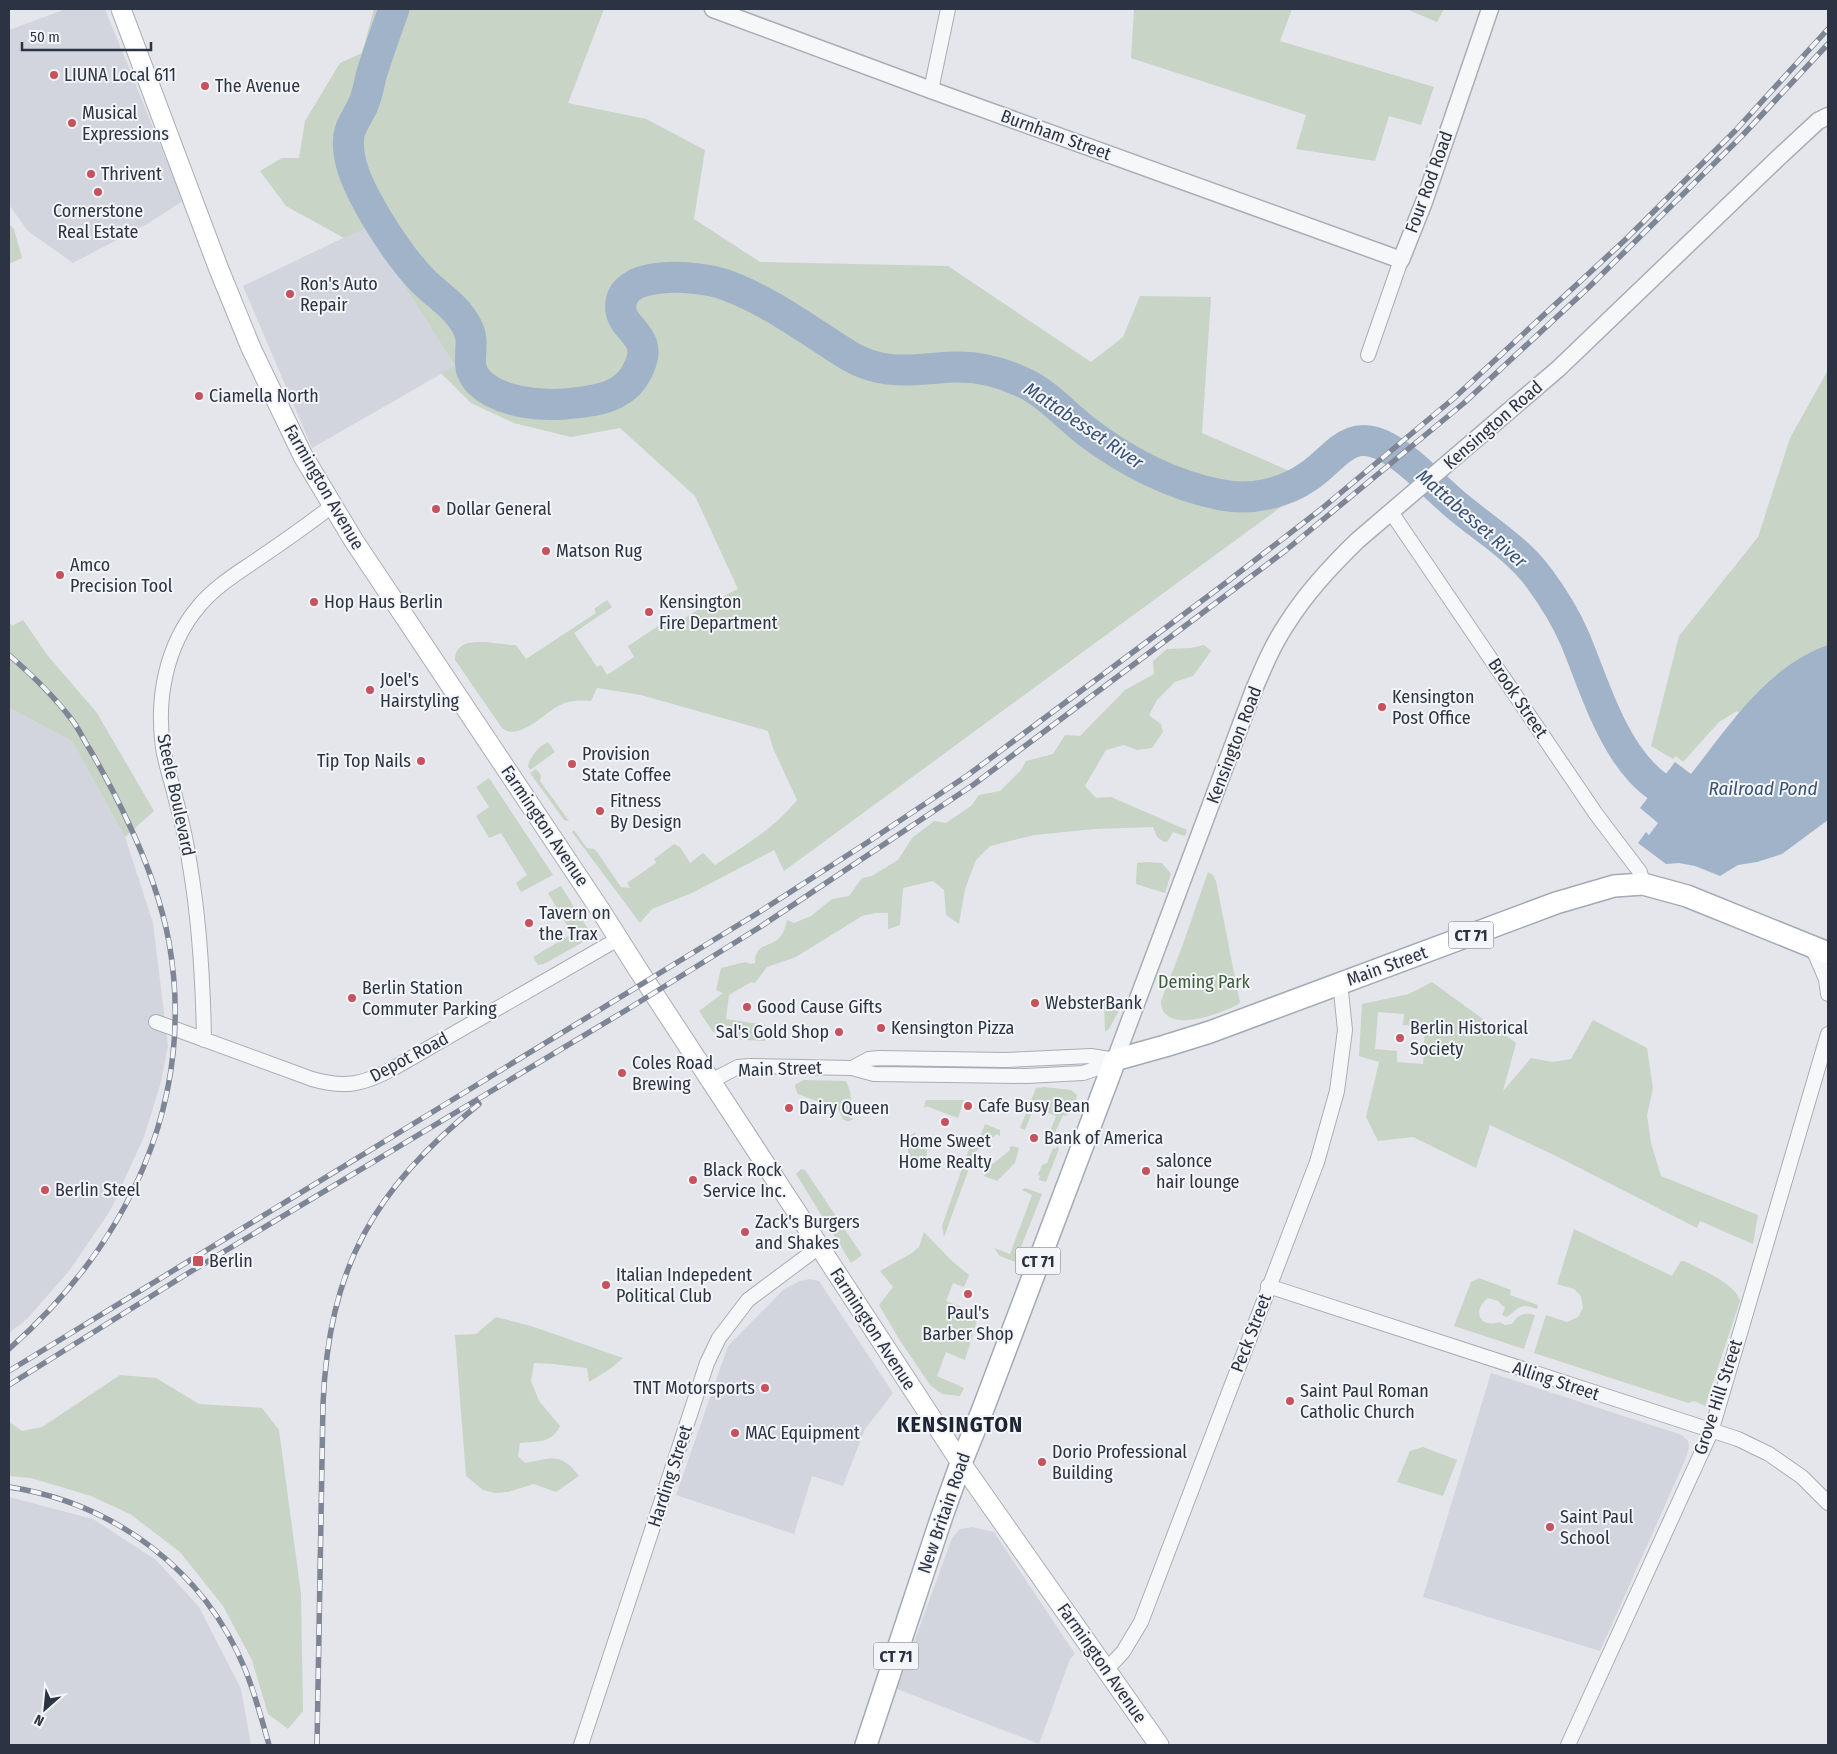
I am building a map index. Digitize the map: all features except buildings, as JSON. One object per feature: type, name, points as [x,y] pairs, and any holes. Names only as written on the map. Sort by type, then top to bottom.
[{"type":"main road","name":"Farmington Avenue","points":[[121,9],[218,267],[248,340],[291,433],[332,506],[961,1463],[1107,1669],[1151,1741]]},
{"type":"main road","name":"Main Street","points":[[1114,1060],[1210,1032],[1556,903],[1614,886],[1643,884],[1687,896],[1820,950]]},
{"type":"main road","name":"New Britain Road","points":[[866,1745],[961,1463],[1114,1060]]},
{"type":"street","name":"Burnham Street","points":[[713,9],[1401,260]]},
{"type":"street","points":[[931,90],[948,9]]},
{"type":"street","name":"Four Rod Road","points":[[1368,355],[1401,260],[1424,202],[1490,9]]},
{"type":"street","name":"Kensington Road","points":[[1114,1060],[1250,700],[1269,654],[1288,621],[1328,570],[1358,540],[1558,369],[1776,160],[1818,121],[1828,116]]},
{"type":"street","name":"Steele Boulevard","points":[[204,1040],[201,960],[192,882],[183,826],[166,762],[162,738],[162,703],[165,677],[178,638],[191,616],[207,597],[332,506]]},
{"type":"street","name":"Brook Street","points":[[1391,512],[1596,814],[1640,872],[1643,884]]},
{"type":"street","name":"Depot Road","points":[[156,1022],[319,1081],[342,1084],[368,1081],[401,1064],[618,939]]},
{"type":"street","points":[[1820,950],[1828,994]]},
{"type":"street","name":"Peck Street","points":[[1107,1669],[1123,1652],[1141,1622],[1317,1162],[1337,1091],[1346,1030],[1340,982]]},
{"type":"street","name":"Grove Hill Street","points":[[1568,1745],[1711,1432],[1828,1034]]},
{"type":"street","name":"Main Street","points":[[852,1068],[874,1059],[1025,1059],[1091,1056],[1114,1060]]},
{"type":"street","points":[[898,1059],[898,1075]]},
{"type":"street","points":[[946,1059],[946,1075]]},
{"type":"street","points":[[1025,1059],[1026,1076]]},
{"type":"street","name":"Main Street","points":[[711,1081],[738,1067],[852,1068],[874,1074],[898,1075],[1026,1076],[1083,1073],[1095,1070],[1114,1060]]},
{"type":"street","name":"Harding Street","points":[[581,1745],[707,1362],[719,1338],[748,1300],[819,1247]]},
{"type":"street","name":"Alling Street","points":[[1268,1286],[1711,1432],[1738,1439],[1770,1454],[1802,1477],[1828,1503]]},
{"type":"shaded area","points":[[66,9],[105,9],[183,201],[147,224],[73,263],[28,231],[9,205],[9,30]]},
{"type":"shaded area","points":[[368,226],[455,366],[312,448],[243,286]]},
{"type":"shaded area","points":[[9,708],[72,741],[125,837],[153,923],[168,1046],[161,1082],[144,1137],[110,1211],[69,1271],[27,1319],[9,1333]]},
{"type":"shaded area","points":[[810,1279],[819,1281],[893,1393],[865,1429],[843,1486],[812,1476],[794,1534],[676,1495],[728,1346],[784,1289],[800,1281]]},
{"type":"shaded area","name":"Saint Paul School","points":[[1491,1373],[1682,1435],[1688,1441],[1689,1447],[1686,1458],[1600,1651],[1423,1597]]},
{"type":"shaded area","points":[[9,1497],[93,1519],[156,1560],[199,1607],[241,1689],[251,1745],[9,1745]]},
{"type":"shaded area","points":[[972,1527],[994,1532],[1075,1654],[1070,1659],[1039,1744],[897,1689],[952,1538],[960,1529]]},
{"type":"green space","points":[[374,9],[604,9],[568,103],[646,119],[705,150],[694,219],[760,262],[948,266],[1091,362],[1123,337],[1140,296],[1211,297],[1202,433],[1315,482],[784,871],[774,850],[692,893],[652,909],[640,923],[572,832],[574,830],[587,848],[594,849],[597,852],[621,887],[630,888],[627,883],[656,863],[654,859],[674,844],[680,847],[690,863],[703,853],[715,865],[769,828],[797,800],[773,748],[768,731],[641,695],[597,688],[591,701],[583,700],[564,703],[524,729],[509,731],[502,728],[455,660],[457,651],[462,646],[470,643],[516,645],[526,659],[596,613],[594,609],[607,600],[612,607],[574,633],[597,667],[601,665],[607,675],[634,657],[628,646],[672,617],[676,624],[705,605],[738,589],[695,496],[620,428],[571,437],[514,423],[471,403],[441,373],[455,366],[368,227],[344,238],[286,206],[260,171],[282,158],[299,158],[305,121],[340,63],[362,53]]},
{"type":"green space","points":[[1134,9],[1292,9],[1280,41],[1434,87],[1421,125],[1389,116],[1375,161],[1296,149],[1306,115],[1131,58]]},
{"type":"green space","points":[[1406,9],[1444,9],[1437,22]]},
{"type":"green space","points":[[9,224],[14,229],[22,258],[9,264]]},
{"type":"green space","points":[[1828,370],[1828,645],[1815,650],[1791,665],[1769,682],[1739,713],[1737,711],[1719,722],[1683,762],[1676,756],[1673,759],[1651,746],[1679,636],[1758,537],[1790,438]]},
{"type":"green space","points":[[23,620],[48,656],[97,713],[154,811],[125,837],[72,741],[9,708],[9,621],[12,626]]},
{"type":"green space","points":[[1204,645],[1211,651],[1193,676],[1175,682],[1157,700],[1149,715],[1161,724],[1163,732],[1152,748],[1137,750],[1124,745],[1106,750],[1085,786],[1096,798],[1111,797],[1187,830],[1185,836],[1173,832],[1168,841],[1164,842],[1157,837],[1153,827],[1095,829],[1034,835],[990,846],[976,860],[965,889],[959,924],[946,915],[944,890],[933,881],[903,888],[900,925],[888,929],[888,913],[862,916],[796,957],[767,967],[755,983],[751,982],[729,995],[726,1019],[765,1025],[765,1041],[729,1039],[718,1031],[713,1032],[699,1011],[723,993],[716,990],[721,968],[745,962],[755,963],[758,951],[781,936],[787,920],[794,923],[811,916],[832,899],[849,896],[862,878],[872,876],[898,860],[912,838],[934,821],[946,823],[971,806],[979,795],[1000,791],[1021,770],[1026,761],[1053,754],[1065,735],[1080,736],[1125,690],[1154,674],[1153,661],[1167,649],[1191,648]]},
{"type":"green space","points":[[548,742],[555,752],[530,770],[528,766],[533,755],[541,746]]},
{"type":"green space","points":[[536,769],[541,775],[540,781],[569,821],[564,820],[530,773]]},
{"type":"green space","points":[[489,778],[553,875],[521,892],[516,883],[527,875],[501,833],[489,838],[476,816],[489,807],[476,787]]},
{"type":"green space","points":[[1137,863],[1162,863],[1171,874],[1165,893],[1136,884]]},
{"type":"green space","name":"Deming Park","points":[[1208,872],[1213,875],[1216,881],[1240,1003],[1221,1012],[1195,1019],[1182,1020],[1171,1018],[1164,1012],[1161,1001]]},
{"type":"green space","points":[[561,886],[588,929],[583,942],[544,964],[538,965],[533,957],[572,934],[548,893]]},
{"type":"green space","points":[[1432,982],[1516,1043],[1503,1091],[1531,1058],[1552,1062],[1571,1059],[1593,1020],[1647,1048],[1653,1088],[1647,1115],[1651,1143],[1661,1176],[1758,1215],[1753,1244],[1700,1221],[1697,1228],[1558,1157],[1490,1125],[1476,1168],[1413,1137],[1378,1141],[1366,1117],[1379,1062],[1359,1056],[1362,1004],[1409,994]],"holes":[[[1378,1012],[1404,1014],[1403,1025],[1425,1027],[1423,1064],[1397,1062],[1397,1051],[1375,1049]]]},
{"type":"green space","points":[[1104,1002],[1121,1007],[1109,1029],[1105,1032]]},
{"type":"green space","points":[[804,1080],[846,1081],[850,1091],[853,1119],[848,1122],[843,1119],[838,1109],[798,1094],[795,1087],[796,1084]]},
{"type":"green space","points":[[1036,1088],[1071,1090],[1077,1095],[1073,1112],[1065,1116],[1063,1115],[1054,1135],[1049,1134],[1056,1116],[1034,1107],[1025,1130],[1020,1128]]},
{"type":"green space","points":[[926,1100],[964,1100],[958,1118],[926,1106],[925,1108]]},
{"type":"green space","points":[[985,1124],[1000,1130],[1000,1136],[997,1134],[975,1152],[944,1237],[942,1226],[971,1143],[977,1145]]},
{"type":"green space","points":[[916,1132],[914,1136],[920,1138],[918,1144],[927,1150],[925,1161],[920,1166],[916,1165],[908,1153],[909,1136]]},
{"type":"green space","points":[[1012,1146],[1019,1148],[1015,1163],[997,1181],[984,1176],[991,1162],[993,1164],[1010,1150]]},
{"type":"green space","points":[[1057,1146],[1059,1149],[1046,1182],[1039,1180],[1040,1176],[1038,1175],[1042,1165],[1047,1163],[1053,1148],[1056,1149]]},
{"type":"green space","points":[[801,1169],[805,1170],[862,1255],[851,1263],[796,1174]]},
{"type":"green space","points":[[1025,1188],[1042,1194],[1015,1262],[1000,1256],[994,1248],[1010,1254],[1032,1195],[1022,1190]]},
{"type":"green space","points":[[1574,1229],[1672,1276],[1681,1261],[1684,1261],[1716,1277],[1732,1288],[1737,1294],[1740,1301],[1705,1406],[1694,1401],[1688,1403],[1534,1353],[1546,1315],[1567,1322],[1578,1317],[1583,1308],[1581,1296],[1574,1289],[1557,1284]]},
{"type":"green space","points":[[924,1232],[952,1261],[969,1275],[964,1287],[953,1283],[946,1301],[979,1314],[965,1360],[946,1352],[937,1376],[964,1388],[960,1396],[942,1394],[930,1385],[879,1305],[893,1287],[880,1271],[919,1247]]},
{"type":"green space","points":[[1479,1278],[1511,1290],[1510,1295],[1538,1305],[1537,1309],[1527,1306],[1520,1307],[1507,1317],[1502,1315],[1505,1308],[1498,1301],[1488,1298],[1480,1308],[1480,1317],[1487,1323],[1512,1324],[1522,1315],[1535,1315],[1524,1349],[1454,1326],[1471,1282]]},
{"type":"green space","points":[[496,1317],[531,1326],[623,1358],[589,1382],[587,1368],[534,1363],[531,1381],[539,1401],[560,1426],[548,1439],[520,1443],[518,1456],[525,1463],[555,1459],[567,1463],[573,1468],[579,1476],[556,1492],[534,1484],[508,1492],[495,1493],[483,1490],[466,1476],[455,1335],[476,1334]]},
{"type":"green space","points":[[120,1375],[156,1378],[199,1404],[262,1408],[279,1430],[301,1594],[303,1711],[288,1729],[268,1714],[252,1660],[223,1606],[180,1552],[130,1514],[91,1496],[31,1478],[9,1476],[9,1422],[22,1431],[42,1427]]},
{"type":"green space","points":[[1423,1447],[1457,1460],[1443,1496],[1397,1482],[1410,1451]]},
{"type":"water","name":"Railroad Pond","points":[[1828,645],[1828,820],[1782,854],[1757,862],[1738,865],[1720,876],[1695,866],[1679,863],[1666,864],[1638,843],[1646,832],[1649,835],[1658,823],[1640,808],[1675,762],[1691,774],[1735,718],[1768,682],[1786,667]]},
{"type":"waterway","name":"Mattabesset River","points":[[394,9],[364,102],[350,132],[348,144],[352,167],[367,202],[402,256],[424,282],[453,307],[465,323],[471,337],[471,368],[475,377],[487,389],[519,401],[543,404],[589,401],[610,396],[619,391],[628,385],[635,376],[643,353],[640,340],[622,316],[623,297],[631,287],[644,281],[679,277],[711,281],[736,289],[785,315],[846,354],[873,366],[893,370],[971,368],[989,370],[1014,378],[1039,392],[1086,431],[1133,462],[1168,479],[1204,491],[1233,497],[1256,496],[1279,491],[1309,476],[1343,447],[1362,441],[1373,442],[1386,447],[1405,459],[1456,505],[1521,557],[1530,567],[1568,623],[1605,713],[1617,738],[1632,761],[1649,780],[1670,794],[1695,802]]},
{"type":"railway","points":[[9,1371],[753,916],[968,775],[1219,588],[1320,510],[1453,399],[1625,240],[1735,131],[1828,29]]},
{"type":"railway","points":[[9,1385],[190,1272],[628,1009],[760,927],[973,785],[1285,551],[1464,403],[1587,289],[1742,136],[1828,44]]},
{"type":"railway","points":[[9,655],[50,694],[74,723],[104,775],[135,836],[162,911],[169,942],[175,1001],[172,1058],[162,1114],[144,1166],[119,1217],[88,1264],[51,1308],[9,1349]]},
{"type":"railway","points":[[317,1745],[323,1404],[327,1355],[335,1311],[347,1272],[363,1235],[385,1201],[411,1168],[442,1136],[479,1104]]},
{"type":"railway","points":[[9,1487],[48,1495],[84,1508],[119,1526],[151,1547],[180,1572],[206,1601],[227,1633],[249,1678],[269,1745]]},
{"type":"place","name":"LIUNA Local 611","points":[[54,75]]},
{"type":"place","name":"The Avenue","points":[[205,86]]},
{"type":"place","name":"Musical Expressions","points":[[72,123]]},
{"type":"place","name":"Thrivent","points":[[91,174]]},
{"type":"place","name":"Cornerstone Real Estate","points":[[98,192]]},
{"type":"place","name":"Ron's Auto Repair","points":[[290,294]]},
{"type":"place","name":"Ciamella North","points":[[199,396]]},
{"type":"place","name":"Dollar General","points":[[436,509]]},
{"type":"place","name":"Matson Rug","points":[[546,551]]},
{"type":"place","name":"Amco Precision Tool","points":[[60,575]]},
{"type":"place","name":"Hop Haus Berlin","points":[[314,602]]},
{"type":"place","name":"Kensington Fire Department","points":[[649,612]]},
{"type":"place","name":"Joel's Hairstyling","points":[[370,690]]},
{"type":"place","name":"Kensington Post Office","points":[[1382,707]]},
{"type":"place","name":"Tip Top Nails","points":[[421,761]]},
{"type":"place","name":"Provision State Coffee","points":[[572,764]]},
{"type":"place","name":"Fitness By Design","points":[[600,811]]},
{"type":"place","name":"Tavern on the Trax","points":[[529,923]]},
{"type":"place","name":"Berlin Station Commuter Parking","points":[[352,998]]},
{"type":"place","name":"WebsterBank","points":[[1035,1003]]},
{"type":"place","name":"Good Cause Gifts","points":[[747,1007]]},
{"type":"place","name":"Kensington Pizza","points":[[881,1028]]},
{"type":"place","name":"Sal's Gold Shop","points":[[839,1032]]},
{"type":"place","name":"Berlin Historical Society","points":[[1400,1038]]},
{"type":"place","name":"Coles Road Brewing","points":[[622,1073]]},
{"type":"place","name":"Cafe Busy Bean","points":[[968,1106]]},
{"type":"place","name":"Dairy Queen","points":[[789,1108]]},
{"type":"place","name":"Home Sweet Home Realty","points":[[945,1122]]},
{"type":"place","name":"Bank of America","points":[[1034,1138]]},
{"type":"place","name":"salonce hair lounge","points":[[1146,1171]]},
{"type":"place","name":"Black Rock Service Inc.","points":[[693,1180]]},
{"type":"place","name":"Berlin Steel","points":[[45,1190]]},
{"type":"place","name":"Zack's Burgers and Shakes","points":[[745,1232]]},
{"type":"place","name":"Berlin","points":[[198,1261]]},
{"type":"place","name":"Italian Indepedent Political Club","points":[[606,1285]]},
{"type":"place","name":"Paul's Barber Shop","points":[[968,1294]]},
{"type":"place","name":"TNT Motorsports","points":[[765,1388]]},
{"type":"place","name":"Saint Paul Roman Catholic Church","points":[[1290,1401]]},
{"type":"place","name":"MAC Equipment","points":[[735,1433]]},
{"type":"place","name":"Dorio Professional Building","points":[[1042,1462]]},
{"type":"place","name":"Saint Paul School","points":[[1550,1527]]},
{"type":"district","name":"KENSINGTON","points":[[960,1424]]}]
